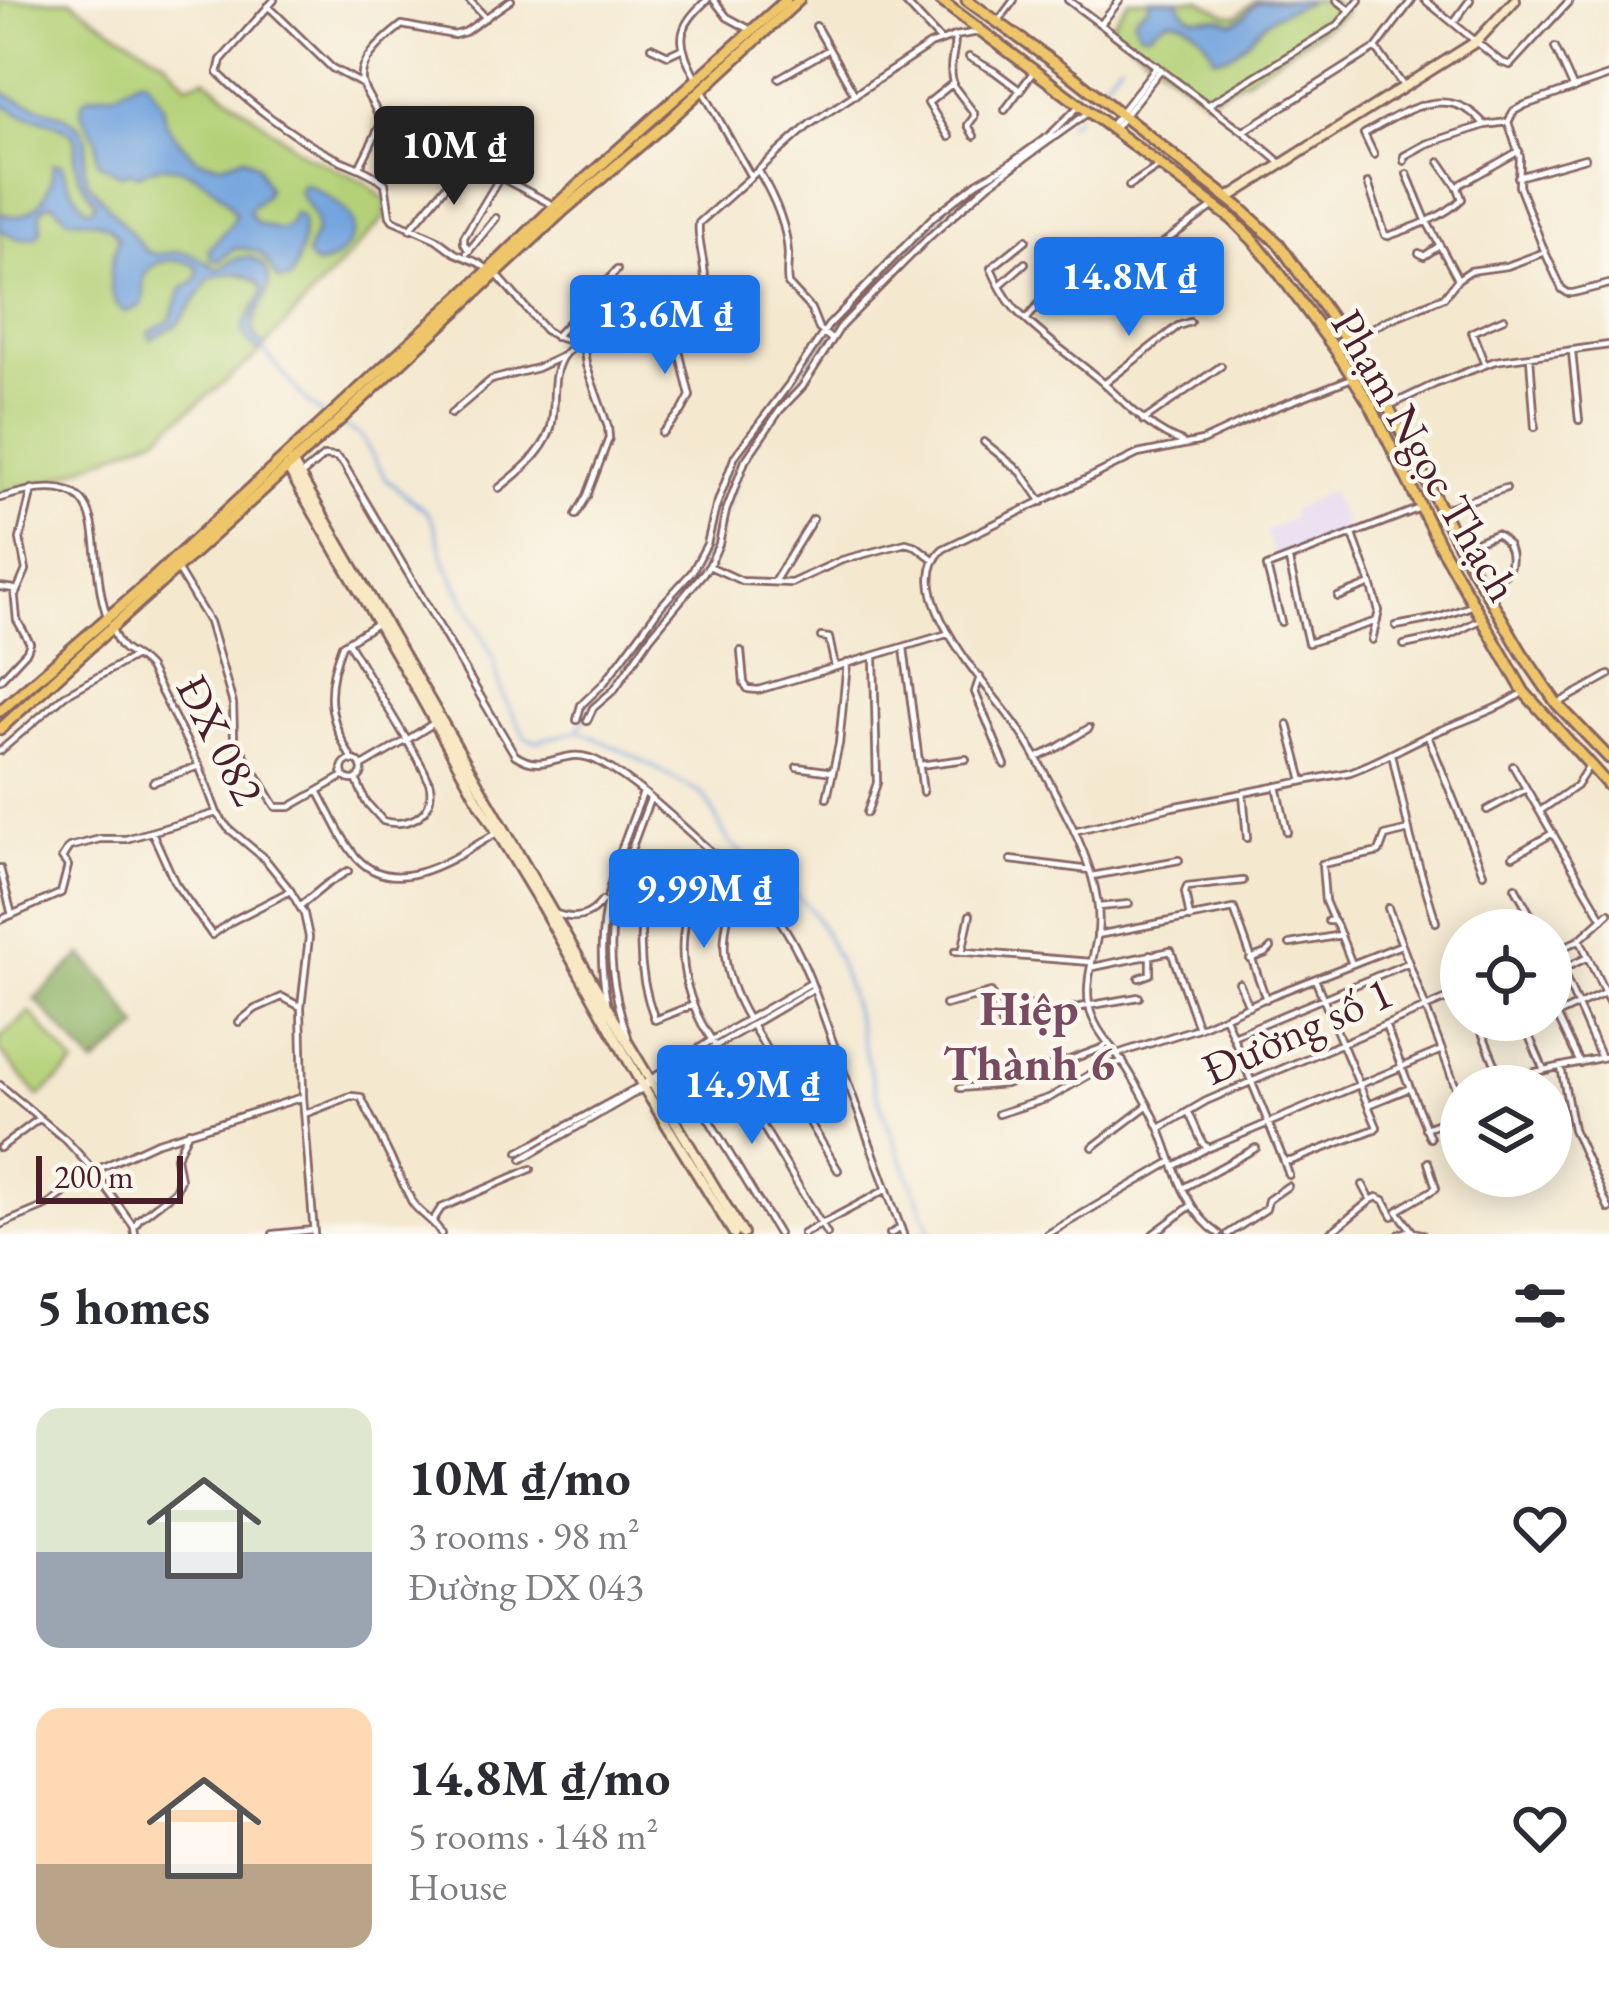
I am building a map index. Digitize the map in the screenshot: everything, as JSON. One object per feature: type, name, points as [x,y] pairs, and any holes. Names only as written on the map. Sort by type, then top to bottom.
[{"type":"main road","points":[[0,729],[493,273],[665,123],[786,0]]},
{"type":"main road","points":[[493,273],[555,206],[799,0]]},
{"type":"main road","name":"Phạm Ngọc Thạch","points":[[940,0],[1253,240],[1335,349],[1371,406],[1420,508],[1524,692],[1609,786]]},
{"type":"main road","name":"Phạm Ngọc Thạch","points":[[967,0],[1122,115],[1279,244],[1390,406],[1441,510],[1522,653],[1557,704],[1604,746],[1609,758]]},
{"type":"main road","points":[[3,703],[177,569],[326,426]]},
{"type":"main road","points":[[1478,612],[1494,603]]},
{"type":"street","points":[[274,0],[220,60],[218,73],[307,142],[385,184],[390,216],[479,262],[545,331],[580,342],[672,322],[693,307],[703,294],[699,224],[810,124],[941,40],[984,32]]},
{"type":"street","points":[[469,0],[487,18]]},
{"type":"street","points":[[362,84],[362,67],[402,26],[454,35],[511,0]]},
{"type":"street","points":[[751,177],[680,40],[692,14],[710,0],[727,17],[753,31]]},
{"type":"street","points":[[904,0],[941,40]]},
{"type":"street","points":[[997,22],[1014,0]]},
{"type":"street","points":[[1068,0],[1282,164]]},
{"type":"street","points":[[1101,24],[1120,0]]},
{"type":"street","points":[[1337,0],[1350,10]]},
{"type":"street","points":[[1208,105],[1338,25],[1359,0]]},
{"type":"street","points":[[1244,132],[1376,49],[1412,0]]},
{"type":"street","points":[[1425,0],[1510,65],[1570,0]]},
{"type":"street","points":[[1454,23],[1470,0]]},
{"type":"street","points":[[1228,198],[1477,41],[1515,0]]},
{"type":"street","points":[[268,6],[332,68],[362,84],[378,110],[381,124],[359,166]]},
{"type":"street","points":[[815,26],[855,94]]},
{"type":"street","points":[[955,36],[949,66],[952,84],[974,113],[968,128],[974,136]]},
{"type":"street","points":[[651,47],[668,55],[681,49]]},
{"type":"street","points":[[1555,47],[1574,89]]},
{"type":"street","points":[[779,78],[828,49]]},
{"type":"street","points":[[1376,49],[1404,87]]},
{"type":"street","points":[[969,57],[1021,91]]},
{"type":"street","points":[[1112,128],[1159,68]]},
{"type":"street","points":[[1005,110],[1034,70]]},
{"type":"street","points":[[1609,76],[1525,105],[1508,122],[1519,151],[1518,178],[1562,289],[1568,293],[1609,284]]},
{"type":"street","points":[[949,137],[928,103],[952,84]]},
{"type":"street","points":[[1374,155],[1364,134],[1429,101],[1471,110],[1485,125]]},
{"type":"street","points":[[577,720],[581,705],[692,572],[707,544],[735,456],[823,333],[933,217],[1086,108]]},
{"type":"street","points":[[586,721],[709,566],[745,461],[802,387],[831,339],[947,220],[1086,108]]},
{"type":"street","points":[[1404,160],[1426,144],[1508,122]]},
{"type":"street","points":[[1458,188],[1519,151]]},
{"type":"street","points":[[410,229],[468,158],[555,206]]},
{"type":"street","points":[[1518,178],[1585,158]]},
{"type":"street","points":[[1368,182],[1386,236],[1456,206],[1462,199],[1440,162]]},
{"type":"street","points":[[1129,186],[1159,166]]},
{"type":"street","points":[[758,170],[782,223],[788,284],[831,339]]},
{"type":"street","points":[[1407,174],[1458,279]]},
{"type":"street","points":[[466,254],[464,237],[500,177]]},
{"type":"street","points":[[1131,266],[1214,206]]},
{"type":"street","points":[[466,254],[496,218]]},
{"type":"street","points":[[1025,240],[991,268],[1008,301],[1143,422],[1187,444]]},
{"type":"street","points":[[1419,253],[1424,256],[1439,246]]},
{"type":"street","points":[[1349,340],[1444,297],[1458,279],[1479,268],[1507,266],[1545,253]]},
{"type":"street","points":[[1000,285],[1025,263]]},
{"type":"street","points":[[554,337],[617,270]]},
{"type":"street","points":[[1026,320],[1047,294]]},
{"type":"street","points":[[1485,365],[1472,333],[1504,318]]},
{"type":"street","points":[[662,433],[690,396],[672,322]]},
{"type":"street","points":[[1104,384],[1178,326],[1190,322]]},
{"type":"street","points":[[451,414],[490,380],[537,368],[580,342]]},
{"type":"street","points":[[576,515],[609,438],[580,342]]},
{"type":"street","points":[[1390,406],[1496,361],[1609,345]]},
{"type":"street","points":[[1572,352],[1579,420]]},
{"type":"street","points":[[499,488],[550,434],[563,356]]},
{"type":"street","points":[[1530,357],[1535,427]]},
{"type":"street","points":[[1143,422],[1221,366]]},
{"type":"street","points":[[1219,1234],[1199,1217],[1160,1128],[1123,1061],[1096,1025],[1089,1007],[1097,935],[1091,873],[1022,734],[947,634],[936,608],[930,571],[943,549],[1138,454],[1202,441],[1368,369]]},
{"type":"street","points":[[984,442],[1021,472],[1042,502]]},
{"type":"street","points":[[300,476],[324,456],[341,460],[515,755],[539,764],[584,755],[608,767],[767,903],[785,928],[812,986],[902,1231],[890,1234]]},
{"type":"street","points":[[289,465],[300,476],[376,624],[552,911],[648,1084]]},
{"type":"street","points":[[289,465],[498,832],[739,1234]]},
{"type":"street","points":[[1441,510],[1506,488]]},
{"type":"street","points":[[0,680],[29,647],[16,617],[16,592],[26,570],[20,539],[32,489]]},
{"type":"street","points":[[0,498],[32,489],[59,489],[83,501],[94,520],[102,603],[110,623]]},
{"type":"street","points":[[1281,622],[1266,568],[1420,508]]},
{"type":"street","points":[[774,582],[813,519]]},
{"type":"street","points":[[1476,542],[1496,534],[1511,555],[1508,571],[1485,589]]},
{"type":"street","points":[[1353,535],[1378,603],[1372,640]]},
{"type":"street","points":[[709,566],[742,580],[797,582],[842,560],[906,543],[933,559]]},
{"type":"street","points":[[1289,561],[1308,643],[1377,621]]},
{"type":"street","points":[[177,569],[209,622],[233,704],[234,738],[272,802],[284,809],[344,776]]},
{"type":"street","points":[[1338,597],[1371,584]]},
{"type":"street","points":[[0,586],[16,592]]},
{"type":"street","points":[[1396,626],[1478,612]]},
{"type":"street","points":[[1404,645],[1450,635],[1478,612]]},
{"type":"street","name":"ĐX 082","points":[[110,623],[122,650],[149,668],[228,828],[266,859],[300,906],[309,937],[301,1007],[313,1232]]},
{"type":"street","points":[[361,767],[335,730],[330,710],[342,645],[376,624]]},
{"type":"street","points":[[741,651],[743,683],[758,690],[947,634]]},
{"type":"street","points":[[821,637],[829,638],[835,667]]},
{"type":"street","points":[[348,642],[406,740],[430,789],[428,802],[420,816],[399,825],[382,821],[366,802],[356,779]]},
{"type":"street","points":[[904,648],[923,792]]},
{"type":"street","points":[[0,751],[65,695],[135,656]]},
{"type":"street","points":[[867,813],[877,783],[874,657]]},
{"type":"street","points":[[827,798],[839,744],[847,664]]},
{"type":"street","points":[[1557,704],[1609,675]]},
{"type":"street","points":[[980,676],[975,692],[1005,764]]},
{"type":"street","points":[[1074,831],[1350,772],[1524,692]]},
{"type":"street","points":[[16,714],[26,731]]},
{"type":"street","points":[[361,767],[437,722]]},
{"type":"street","points":[[1288,724],[1304,781]]},
{"type":"street","points":[[1036,758],[1088,728]]},
{"type":"street","points":[[1428,736],[1483,873]]},
{"type":"street","points":[[1392,754],[1436,922]]},
{"type":"street","points":[[920,765],[966,759]]},
{"type":"street","points":[[344,776],[344,766],[352,760]]},
{"type":"street","points":[[1540,812],[1576,786],[1590,765]]},
{"type":"street","points":[[153,782],[199,766]]},
{"type":"street","points":[[1513,766],[1603,920]]},
{"type":"street","points":[[356,779],[361,767]]},
{"type":"street","points":[[796,767],[832,772]]},
{"type":"street","points":[[344,776],[356,779]]},
{"type":"street","points":[[1277,786],[1287,832]]},
{"type":"street","points":[[1500,819],[1490,808],[1526,789]]},
{"type":"street","points":[[318,790],[355,855],[382,872],[428,871],[498,832]]},
{"type":"street","points":[[552,911],[585,916],[596,908],[607,891],[643,793]]},
{"type":"street","points":[[1243,793],[1247,838]]},
{"type":"street","points":[[632,1048],[614,987],[610,933],[620,880],[650,799]]},
{"type":"street","points":[[0,920],[61,893],[68,866],[62,858],[69,847],[126,838],[218,813]]},
{"type":"street","points":[[1352,964],[1330,921],[1322,864],[1379,852],[1385,836],[1409,830]]},
{"type":"street","points":[[152,832],[175,884],[212,935],[290,890]]},
{"type":"street","points":[[1513,856],[1552,833]]},
{"type":"street","points":[[708,849],[686,910],[682,939],[693,1005],[827,1234]]},
{"type":"street","points":[[1011,860],[1091,873],[1179,860]]},
{"type":"street","points":[[0,868],[12,915]]},
{"type":"street","points":[[693,1005],[655,1020],[645,988],[640,944],[645,899],[656,868],[695,882]]},
{"type":"street","points":[[300,906],[348,872]]},
{"type":"street","points":[[741,878],[727,915],[724,952],[731,985],[838,1170]]},
{"type":"street","points":[[1190,918],[1186,886],[1243,881]]},
{"type":"street","points":[[1515,887],[1527,909]]},
{"type":"street","points":[[607,891],[601,946],[610,1010]]},
{"type":"street","points":[[1097,907],[1129,904]]},
{"type":"street","points":[[1388,908],[1447,1065]]},
{"type":"street","points":[[1097,935],[1234,909],[1266,999]]},
{"type":"street","points":[[1572,943],[1609,913]]},
{"type":"street","points":[[970,915],[959,951],[1091,965],[1171,951],[1198,1028]]},
{"type":"street","points":[[1290,944],[1341,935]]},
{"type":"street","points":[[1580,939],[1609,1002]]},
{"type":"street","points":[[1117,1054],[1198,1028],[1401,945]]},
{"type":"street","points":[[1250,959],[1271,949]]},
{"type":"street","points":[[1139,979],[1150,974],[1150,954]]},
{"type":"street","points":[[1572,965],[1588,957]]},
{"type":"street","points":[[1233,1036],[1408,963]]},
{"type":"street","points":[[1288,1161],[1376,1130],[1315,979]]},
{"type":"street","points":[[1239,983],[1249,1006]]},
{"type":"street","points":[[521,1156],[812,986]]},
{"type":"street","points":[[1572,992],[1600,1058]]},
{"type":"street","points":[[945,1004],[991,993],[1002,1025],[1028,1028],[1063,1010],[1139,997]]},
{"type":"street","points":[[1572,1008],[1607,993]]},
{"type":"street","points":[[239,1022],[280,997],[301,1007]]},
{"type":"street","name":"Đường số 1","points":[[1160,1128],[1206,1101],[1440,1002]]},
{"type":"street","points":[[1027,1004],[1044,1008],[1046,1022]]},
{"type":"street","points":[[1225,1017],[1288,1161],[1289,1175]]},
{"type":"street","points":[[1385,1025],[1430,1138]]},
{"type":"street","points":[[1567,1041],[1580,1063]]},
{"type":"street","points":[[960,1088],[1005,1084],[1108,1043]]},
{"type":"street","points":[[1048,1234],[1172,1164],[1442,1050]]},
{"type":"street","points":[[1570,1065],[1609,1055]]},
{"type":"street","points":[[998,1114],[1049,1098],[1123,1061]]},
{"type":"street","points":[[736,1081],[704,1100],[702,1108],[778,1234]]},
{"type":"street","points":[[0,1084],[67,1140],[135,1230]]},
{"type":"street","points":[[1368,1105],[1410,1088]]},
{"type":"street","points":[[305,1114],[351,1096],[361,1097],[412,1202],[441,1234]]},
{"type":"street","points":[[0,1225],[48,1205],[94,1171],[155,1143],[303,1097]]},
{"type":"street","points":[[1093,1148],[1148,1106]]},
{"type":"street","points":[[1189,1112],[1207,1148]]},
{"type":"street","points":[[0,1148],[40,1118]]},
{"type":"street","points":[[1426,1128],[1440,1123]]},
{"type":"street","points":[[1572,1124],[1609,1209]]},
{"type":"street","points":[[135,1230],[139,1219],[176,1190],[180,1179],[176,1157],[189,1131]]},
{"type":"street","points":[[1184,1188],[1256,1148]]},
{"type":"street","points":[[1413,1232],[1397,1211],[1436,1188],[1428,1162]]},
{"type":"street","points":[[432,1222],[441,1208],[531,1169]]},
{"type":"street","points":[[1363,1185],[1371,1200]]},
{"type":"street","points":[[1228,1234],[1288,1186]]},
{"type":"street","points":[[802,1234],[886,1189]]},
{"type":"street","points":[[1329,1234],[1379,1197],[1393,1216]]},
{"type":"street","points":[[1153,1234],[1192,1205]]},
{"type":"street","points":[[274,1234],[313,1232]]},
{"type":"street","points":[[1400,1234],[1422,1234]]},
{"type":"shaded area","points":[[1330,491],[1349,533],[1279,562],[1265,532],[1293,518],[1291,511]]},
{"type":"green space","points":[[0,0],[71,0],[166,61],[187,84],[205,78],[304,154],[365,182],[386,201],[385,217],[253,359],[159,435],[50,481],[0,494]]},
{"type":"green space","points":[[1129,0],[1200,0],[1237,16],[1255,0],[1330,0],[1344,14],[1206,100],[1112,28]]},
{"type":"green space","points":[[82,955],[139,1028],[94,1065],[35,999]]},
{"type":"green space","points":[[30,1012],[75,1065],[39,1097],[0,1051],[0,1038]]},
{"type":"water","points":[[1150,0],[1178,0],[1195,18],[1233,23],[1257,2],[1312,0],[1276,15],[1231,54],[1214,57],[1202,37],[1182,21],[1166,21],[1148,33],[1140,32],[1134,20]]},
{"type":"water","points":[[141,78],[163,105],[174,135],[198,160],[222,164],[244,157],[257,165],[268,188],[250,209],[256,222],[281,230],[294,213],[301,216],[301,249],[290,280],[278,280],[262,255],[252,250],[234,249],[219,261],[211,259],[209,249],[235,214],[218,192],[194,175],[166,167],[121,175],[98,162],[96,138],[81,113],[82,102],[89,96],[117,92]]},
{"type":"water","points":[[0,90],[63,115],[81,128],[87,140],[84,167],[88,182],[146,251],[189,254],[218,269],[245,257],[263,265],[269,283],[253,323],[256,338],[265,346],[260,352],[243,333],[261,295],[251,278],[231,274],[211,278],[178,324],[151,339],[148,333],[169,321],[182,289],[197,279],[195,265],[156,264],[146,273],[143,301],[124,312],[111,287],[118,238],[108,227],[68,219],[48,204],[41,210],[41,230],[36,237],[19,239],[0,230],[0,213],[22,215],[38,204],[49,186],[53,164],[61,164],[85,208],[95,203],[79,177],[72,134],[0,103]]},
{"type":"water","points":[[303,184],[336,203],[353,226],[344,250],[322,264],[315,265],[307,256],[316,225],[299,191]]},
{"type":"waterway","points":[[1103,83],[1120,62]]},
{"type":"waterway","points":[[1068,124],[1078,115]]},
{"type":"waterway","points":[[724,513],[742,458],[802,380],[831,331],[942,215],[1003,172]]},
{"type":"waterway","points":[[261,347],[323,415]]},
{"type":"waterway","points":[[342,426],[360,435],[387,480],[434,523],[445,562],[492,655],[503,696],[526,738],[537,741],[578,731]]},
{"type":"waterway","points":[[626,668],[701,566],[720,528]]},
{"type":"waterway","points":[[604,696],[621,676]]},
{"type":"waterway","points":[[579,729],[592,706]]},
{"type":"waterway","points":[[580,731],[703,795],[730,842],[796,894],[814,915],[845,978],[881,1107],[931,1234]]},
{"type":"district","name":"Hiệp Thành 6","points":[[1029,1036]]}]
